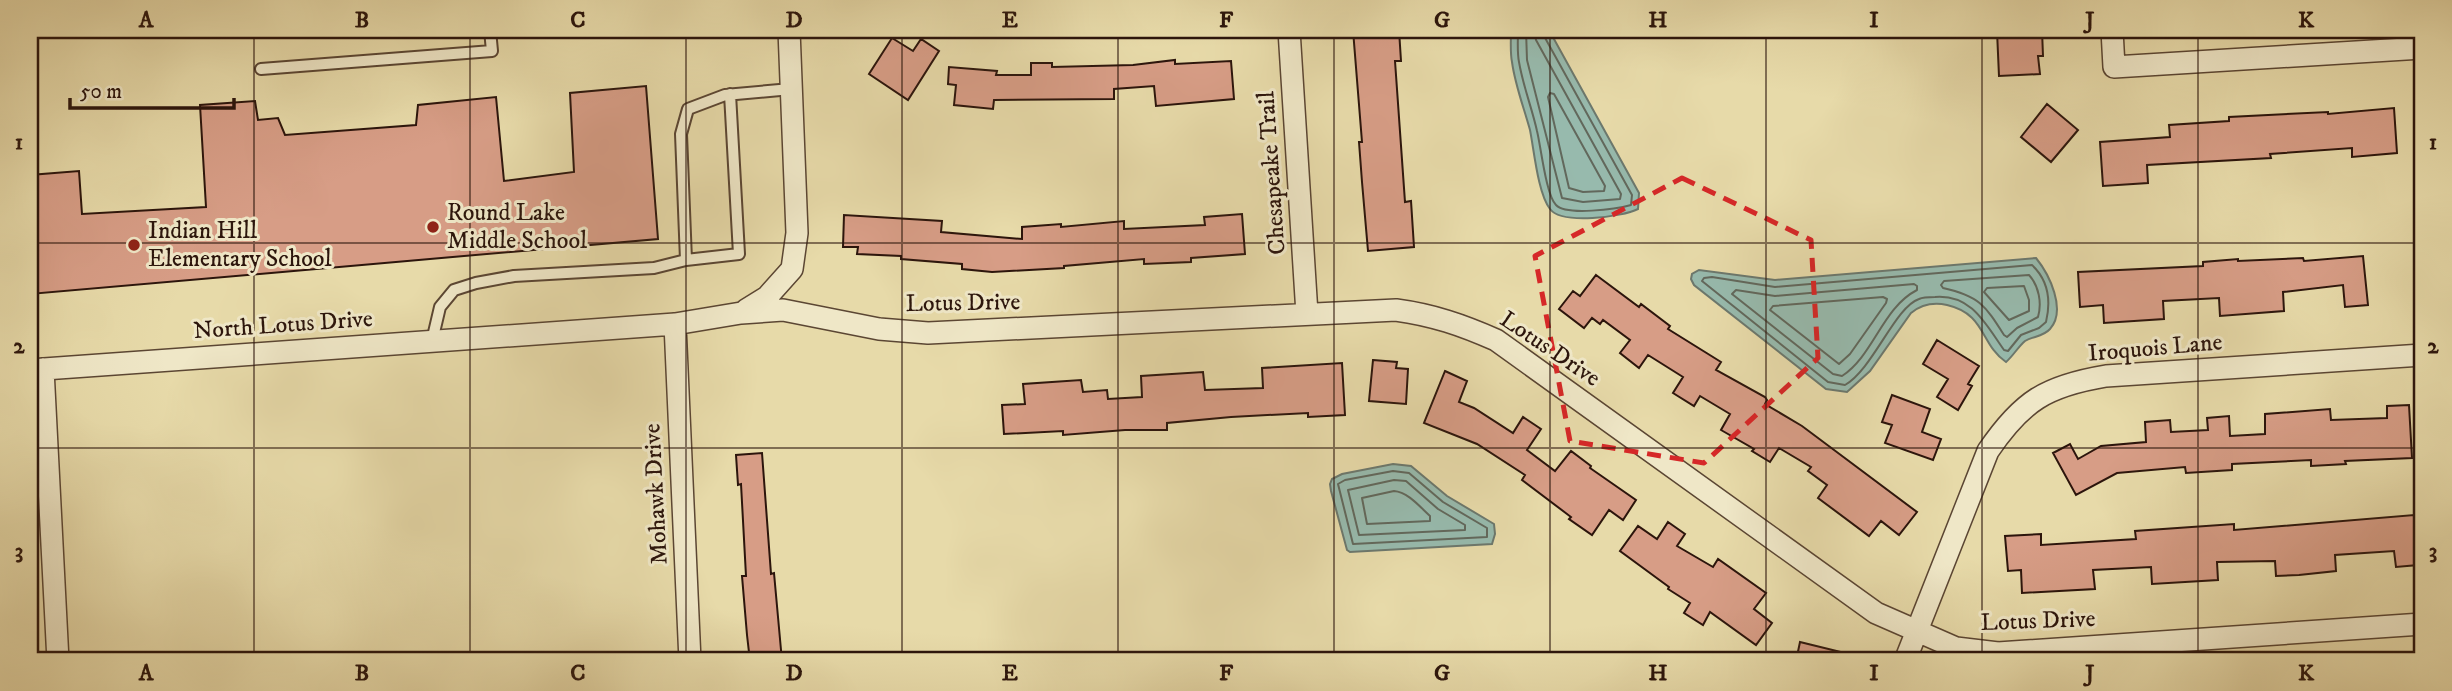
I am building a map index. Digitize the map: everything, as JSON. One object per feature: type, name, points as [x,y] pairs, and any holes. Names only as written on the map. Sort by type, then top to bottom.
[{"type":"street","points":[[741,313],[767,297],[792,269],[797,233],[789,30]]},
{"type":"street","name":"Chesapeake Trail","points":[[1289,30],[1307,314]]},
{"type":"street","points":[[2112,30],[2114,67],[2422,48]]},
{"type":"street","name":"Lotus Drive","points":[[541,334],[675,324],[741,313],[783,310],[879,330],[928,333],[1396,310],[1429,314],[1461,324],[1496,340],[1876,613],[1956,648],[1998,653],[2422,624]]},
{"type":"street","name":"Mohawk Drive","points":[[675,324],[690,661]]},
{"type":"street","name":"North Lotus Drive","points":[[36,369],[541,334]]},
{"type":"street","name":"Iroquois Lane","points":[[1905,661],[1988,451],[2004,428],[2025,406],[2049,391],[2074,381],[2106,376],[2422,355]]},
{"type":"street","points":[[36,369],[58,661]]},
{"type":"lane","points":[[261,69],[492,51],[491,30]]},
{"type":"lane","points":[[687,260],[681,134],[688,109],[730,94],[791,89]]},
{"type":"lane","points":[[432,341],[440,307],[454,290],[514,276],[654,268],[687,260],[739,254],[730,94]]},
{"type":"highlighted area","points":[[1682,178],[1811,240],[1818,358],[1704,463],[1570,441],[1535,256]]},
{"type":"water","points":[[1511,30],[1549,30],[1639,193],[1638,209],[1606,217],[1579,218],[1557,214],[1550,209],[1539,183],[1530,130],[1515,79]]},
{"type":"water","points":[[2036,258],[2051,282],[2056,302],[2055,321],[2047,332],[2025,341],[2006,362],[1991,347],[1969,315],[1947,305],[1928,304],[1911,313],[1870,371],[1847,392],[1826,389],[1694,285],[1691,279],[1692,274],[1699,270],[1775,280]]},
{"type":"water","points":[[1393,464],[1411,466],[1447,496],[1494,524],[1492,544],[1350,552],[1347,550],[1331,491],[1332,479],[1342,474]]},
{"type":"building","points":[[1353,30],[1399,30],[1401,61],[1395,61],[1405,202],[1411,201],[1414,247],[1368,251]]},
{"type":"building","points":[[2042,30],[2043,56],[2038,56],[2040,74],[1999,76],[1997,31]]},
{"type":"building","points":[[892,38],[913,51],[921,39],[939,51],[908,100],[869,74]]},
{"type":"building","points":[[1175,60],[1175,64],[1231,61],[1234,99],[1156,106],[1154,86],[1114,89],[1114,99],[994,100],[993,109],[954,105],[956,85],[948,84],[949,67],[997,71],[996,75],[1031,75],[1031,63],[1052,63],[1052,67],[1133,65]]},
{"type":"building","points":[[646,86],[658,239],[30,294],[30,175],[79,171],[82,214],[206,207],[200,105],[255,101],[258,120],[278,118],[285,135],[416,125],[418,105],[496,97],[504,181],[574,172],[570,93]]},
{"type":"building","points":[[2047,104],[2078,130],[2051,162],[2021,137]]},
{"type":"building","points":[[2394,108],[2397,153],[2352,157],[2352,148],[2270,154],[2271,158],[2147,165],[2148,183],[2103,186],[2100,142],[2170,137],[2169,125],[2229,121],[2229,117],[2328,114]]},
{"type":"building","points":[[1242,214],[1245,254],[1191,258],[1191,262],[1144,264],[1144,259],[1064,268],[992,272],[962,269],[962,264],[901,259],[901,256],[857,254],[858,247],[843,247],[844,215],[942,221],[941,232],[1022,239],[1022,227],[1061,224],[1061,227],[1124,221],[1124,229],[1205,225],[1204,217]]},
{"type":"building","points":[[2363,256],[2368,305],[2345,307],[2343,285],[2283,292],[2284,311],[2220,316],[2219,298],[2163,301],[2164,319],[2104,323],[2103,305],[2080,307],[2078,272],[2203,266],[2203,262],[2238,259],[2303,258],[2304,261]]},
{"type":"building","points":[[1596,275],[1639,307],[1641,304],[1670,326],[1668,329],[1721,362],[1716,370],[1765,397],[1765,404],[1802,426],[1917,512],[1899,535],[1881,521],[1869,536],[1818,498],[1827,485],[1808,471],[1811,467],[1779,448],[1770,462],[1752,451],[1754,449],[1721,430],[1730,414],[1700,396],[1694,406],[1673,393],[1683,377],[1648,355],[1639,368],[1620,353],[1630,340],[1603,320],[1600,324],[1592,318],[1584,328],[1559,309],[1573,291],[1580,296]]},
{"type":"building","points":[[1937,340],[1979,366],[1968,384],[1972,386],[1958,410],[1937,397],[1948,379],[1923,364]]},
{"type":"building","points":[[1373,360],[1397,362],[1396,368],[1408,369],[1406,404],[1369,401]]},
{"type":"building","points":[[1342,363],[1345,415],[1308,417],[1308,413],[1231,417],[1167,423],[1167,430],[1063,435],[1063,431],[1004,434],[1002,405],[1025,404],[1023,384],[1081,380],[1083,392],[1107,390],[1108,399],[1142,397],[1141,376],[1203,372],[1205,390],[1263,388],[1262,368]]},
{"type":"building","points":[[1445,371],[1467,381],[1459,402],[1474,408],[1513,433],[1523,417],[1541,429],[1527,450],[1555,471],[1571,451],[1591,466],[1590,468],[1636,500],[1623,520],[1609,510],[1592,535],[1522,480],[1525,475],[1477,444],[1424,423]]},
{"type":"building","points":[[1892,395],[1930,409],[1922,432],[1941,439],[1933,460],[1885,443],[1892,425],[1882,422]]},
{"type":"building","points":[[2409,405],[2412,458],[2345,461],[2346,464],[2311,466],[2311,460],[2232,464],[2232,470],[2186,473],[2185,467],[2117,473],[2076,495],[2053,453],[2070,444],[2078,459],[2101,446],[2146,442],[2145,422],[2170,420],[2171,432],[2208,430],[2207,418],[2229,416],[2230,436],[2265,434],[2265,414],[2330,409],[2331,420],[2387,418],[2387,406]]},
{"type":"building","points":[[762,453],[771,574],[774,573],[782,661],[750,661],[747,635],[742,576],[746,576],[741,484],[738,485],[736,455]]},
{"type":"building","points":[[2414,515],[2418,565],[2396,567],[2394,551],[2335,555],[2336,571],[2299,575],[2276,576],[2275,561],[2217,562],[2218,580],[2152,584],[2151,567],[2093,570],[2095,589],[2022,593],[2021,570],[2008,571],[2005,536],[2041,534],[2041,545],[2136,539],[2135,531],[2234,524],[2234,530]]},
{"type":"building","points":[[1668,522],[1685,534],[1677,546],[1713,567],[1718,559],[1766,593],[1754,609],[1772,623],[1756,645],[1710,612],[1703,625],[1684,613],[1690,603],[1620,551],[1638,526],[1657,539]]},
{"type":"building","points":[[1800,642],[1853,655],[1852,661],[1796,661]]},
{"type":"place","name":"Round Lake Middle School","points":[[433,227]]},
{"type":"place","name":"Indian Hill Elementary School","points":[[134,245]]}]
